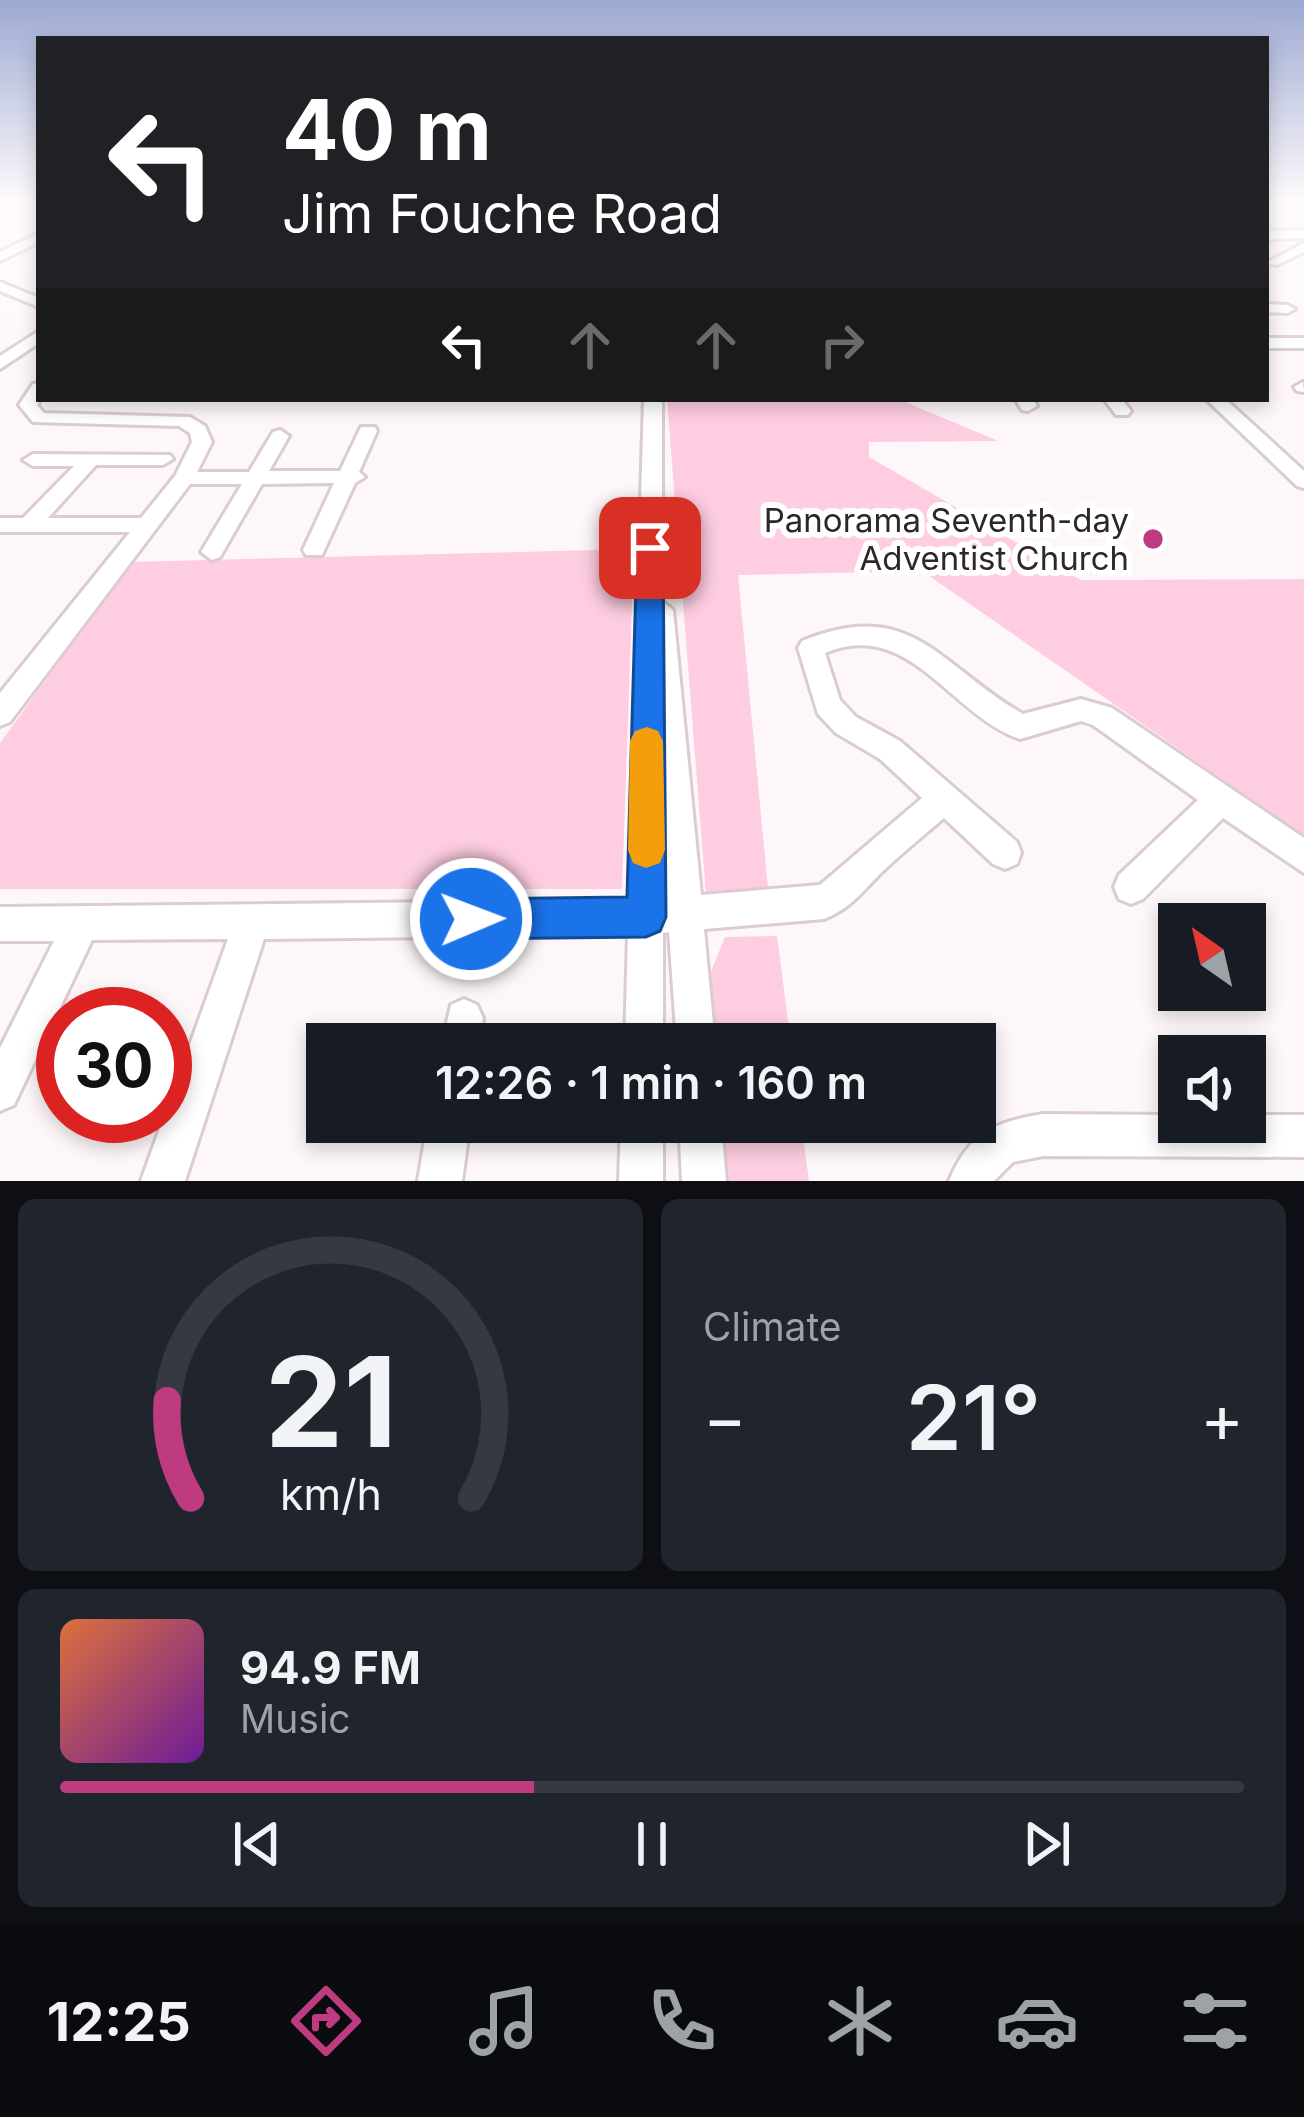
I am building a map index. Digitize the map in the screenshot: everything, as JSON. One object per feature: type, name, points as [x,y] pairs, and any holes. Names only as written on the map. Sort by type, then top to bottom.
[{"type":"street","points":[[1272,262],[1280,258]]},
{"type":"street","points":[[0,286],[36,302]]},
{"type":"street","points":[[20,295],[36,289]]},
{"type":"street","points":[[1269,308],[1288,309]]},
{"type":"street","points":[[3,359],[36,338]]},
{"type":"street","points":[[1269,343],[1304,343]]},
{"type":"street","points":[[0,714],[184,478],[202,436],[188,423],[170,420],[39,418],[28,405],[36,393]]},
{"type":"street","points":[[170,420],[185,402]]},
{"type":"street","points":[[644,1023],[652,402]]},
{"type":"street","points":[[1218,402],[1299,472]]},
{"type":"street","points":[[314,550],[352,477],[368,431]]},
{"type":"street","points":[[212,552],[280,436]]},
{"type":"street","points":[[33,460],[163,459]]},
{"type":"street","points":[[29,525],[90,460]]},
{"type":"street","points":[[184,478],[352,477]]},
{"type":"street","points":[[652,500],[695,1023]]},
{"type":"street","points":[[0,524],[148,525]]},
{"type":"street","points":[[1005,854],[945,798],[828,706],[811,648],[853,635],[903,640],[1006,720],[1035,727],[1081,710],[1102,716],[1304,857]]},
{"type":"street","points":[[0,924],[646,917],[835,898],[945,798]]},
{"type":"street","points":[[1132,887],[1221,799]]},
{"type":"street","points":[[163,1181],[252,922]]},
{"type":"street","points":[[0,1091],[82,923]]},
{"type":"street","points":[[971,1181],[979,1161],[1003,1141],[1023,1138],[1304,1136]]},
{"type":"street","points":[[440,1181],[446,1143]]},
{"type":"street","points":[[641,1181],[642,1143]]},
{"type":"street","points":[[701,1143],[704,1181]]},
{"type":"shaded area","points":[[667,402],[905,402],[998,441],[869,442],[869,457],[1081,580],[1304,579],[1304,836],[922,571],[738,575],[768,888],[706,895]]},
{"type":"shaded area","points":[[634,549],[622,889],[0,889],[0,743],[131,562]]},
{"type":"shaded area","points":[[777,936],[788,1023],[713,1023],[708,979],[725,937]]},
{"type":"shaded area","points":[[724,1143],[804,1143],[809,1181],[728,1181]]},
{"type":"slow traffic","points":[[646,850],[647,741]]},
{"type":"place","name":"Panorama Seventh-day Adventist Church","points":[[1153,539]]},
{"type":"route","points":[[471,919],[646,917],[650,548]]}]
